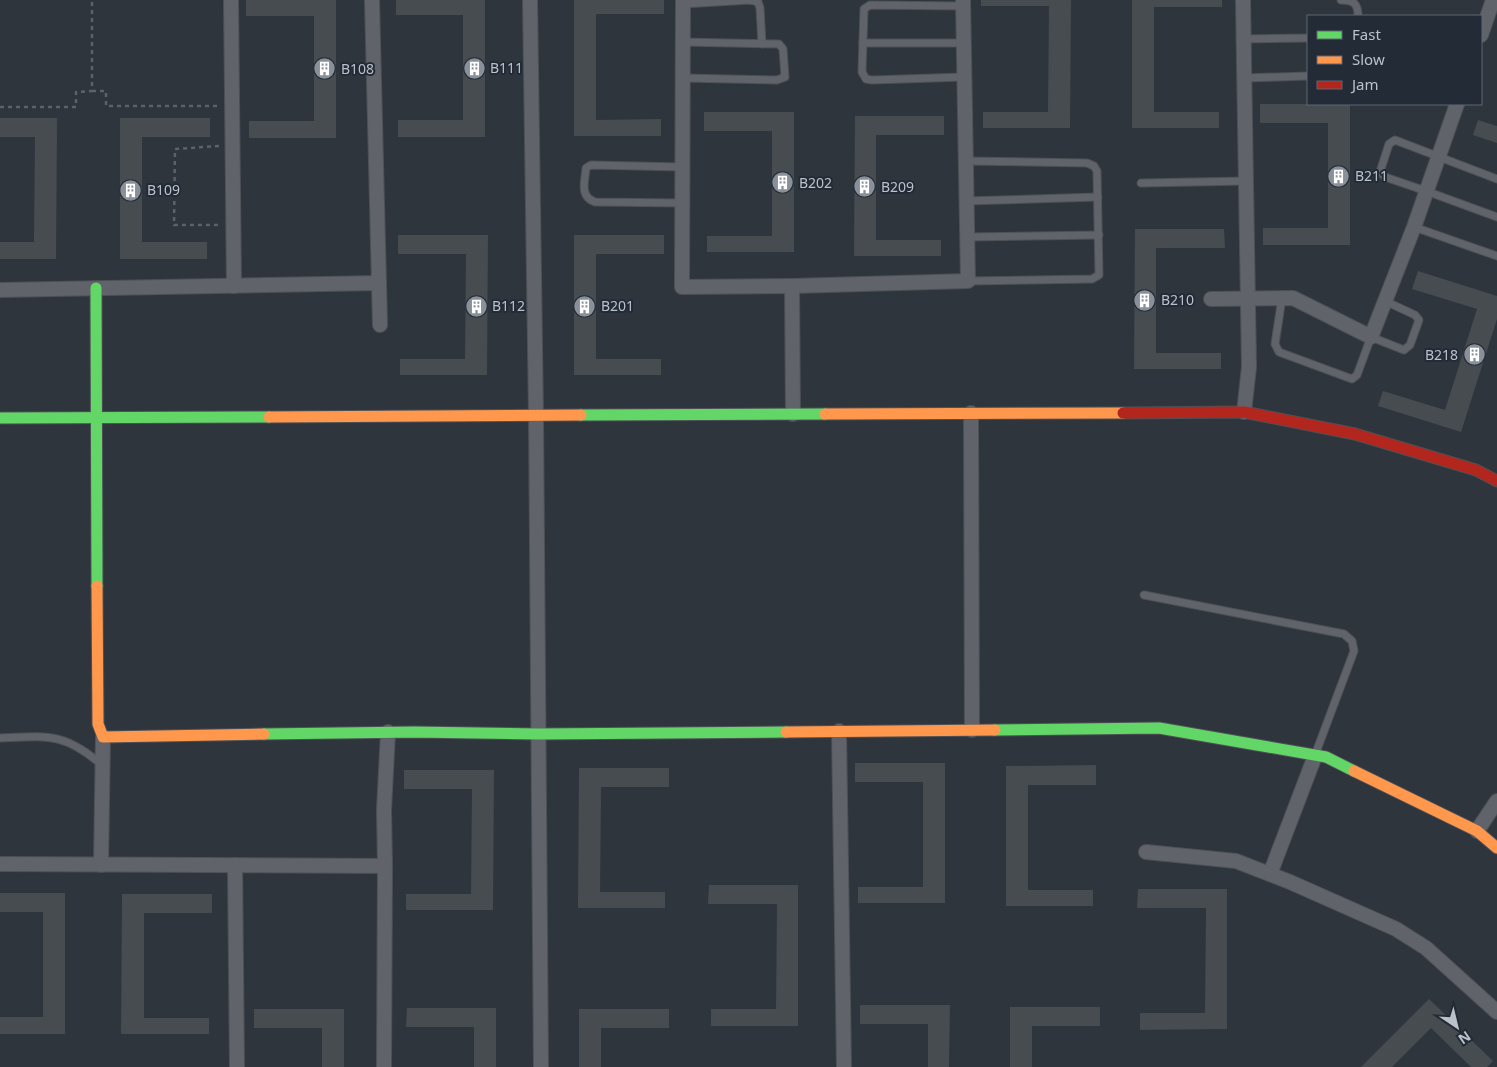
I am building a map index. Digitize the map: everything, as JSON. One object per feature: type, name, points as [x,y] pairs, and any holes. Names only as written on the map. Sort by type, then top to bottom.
[{"type":"street","points":[[231,0],[234,286]]},
{"type":"street","points":[[372,0],[380,325]]},
{"type":"street","points":[[530,0],[536,415],[540,1067]]},
{"type":"street","points":[[1243,0],[1249,366],[1244,412]]},
{"type":"street","points":[[1482,32],[1493,0]]},
{"type":"street","points":[[683,2],[682,287],[968,281],[963,3]]},
{"type":"street","points":[[1211,299],[1293,298],[1371,336],[1414,227],[1457,105]]},
{"type":"street","points":[[0,290],[379,284]]},
{"type":"street","points":[[792,286],[793,414]]},
{"type":"street","points":[[96,288],[98,724],[104,737],[101,864]]},
{"type":"street","points":[[0,418],[1244,412],[1355,434],[1476,470],[1497,481]]},
{"type":"street","points":[[971,413],[972,730]]},
{"type":"street","points":[[104,737],[388,732],[538,734],[1159,728],[1326,757],[1477,831],[1497,848]]},
{"type":"street","points":[[839,731],[844,1067]]},
{"type":"street","points":[[384,1067],[384,810],[388,732]]},
{"type":"street","points":[[1270,874],[1315,756]]},
{"type":"street","points":[[1477,831],[1497,801]]},
{"type":"street","points":[[1146,852],[1236,861],[1396,929],[1426,948],[1497,1012]]},
{"type":"street","points":[[0,864],[385,866]]},
{"type":"street","points":[[236,865],[237,1067]]},
{"type":"lane","points":[[683,2],[750,0],[758,2],[762,44]]},
{"type":"lane","points":[[1341,0],[1348,0],[1354,3],[1358,7],[1358,15]]},
{"type":"lane","points":[[963,3],[870,5],[864,9],[862,72],[866,79],[964,77]]},
{"type":"lane","points":[[1244,39],[1307,38]]},
{"type":"lane","points":[[683,42],[779,44],[784,49],[785,77],[777,80],[683,78]]},
{"type":"lane","points":[[863,43],[964,43]]},
{"type":"lane","points":[[1244,78],[1307,76]]},
{"type":"lane","points":[[1497,179],[1395,140],[1389,144],[1380,172],[1385,177],[1497,217]]},
{"type":"lane","points":[[966,161],[1086,163],[1094,166],[1097,171],[1099,235],[1099,275],[1092,279],[968,281]]},
{"type":"lane","points":[[682,167],[591,165],[586,168],[584,195],[595,202],[682,203]]},
{"type":"lane","points":[[1141,183],[1246,181]]},
{"type":"lane","points":[[966,201],[1098,196]]},
{"type":"lane","points":[[1414,227],[1497,256]]},
{"type":"lane","points":[[967,237],[1099,235]]},
{"type":"lane","points":[[1282,298],[1275,344],[1279,352],[1352,379],[1357,375],[1371,336],[1404,350],[1410,344],[1419,320],[1415,315],[1385,301]]},
{"type":"lane","points":[[1144,595],[1344,634],[1352,641],[1354,651],[1315,756]]},
{"type":"lane","points":[[0,738],[46,736],[72,743],[88,752],[103,766]]},
{"type":"path","points":[[92,0],[92,92]]},
{"type":"path","points":[[0,107],[76,107],[76,92],[106,91],[106,106],[219,106],[219,114]]},
{"type":"path","points":[[219,139],[219,147],[175,149],[174,225],[234,226]]},
{"type":"building","name":"B108","points":[[246,0],[336,0],[336,138],[249,138],[249,121],[314,121],[314,16],[246,16]]},
{"type":"building","name":"B111","points":[[396,0],[485,0],[485,137],[398,137],[398,120],[463,120],[463,15],[396,15]]},
{"type":"building","points":[[574,0],[664,0],[664,14],[596,14],[596,120],[661,119],[661,136],[574,136]]},
{"type":"building","points":[[981,0],[1071,0],[1070,128],[983,128],[983,112],[1048,112],[1049,6],[981,6]]},
{"type":"building","points":[[1132,0],[1222,0],[1222,7],[1154,7],[1154,112],[1219,112],[1219,128],[1132,128]]},
{"type":"building","name":"B211","points":[[1260,104],[1350,105],[1350,245],[1263,245],[1263,228],[1328,228],[1328,123],[1260,123]]},
{"type":"building","name":"B202","points":[[704,112],[794,112],[794,252],[707,252],[707,236],[772,236],[772,131],[704,131]]},
{"type":"building","name":"B209","points":[[855,116],[944,116],[944,135],[876,135],[876,240],[941,240],[941,256],[854,256]]},
{"type":"building","points":[[0,118],[57,118],[56,259],[0,259],[0,242],[34,242],[35,137],[0,137]]},
{"type":"building","name":"B109","points":[[120,118],[210,118],[210,137],[142,137],[142,242],[207,242],[207,259],[120,259]]},
{"type":"building","points":[[1478,120],[1497,126],[1497,143],[1473,135]]},
{"type":"building","name":"B210","points":[[1135,229],[1224,229],[1225,248],[1156,248],[1156,353],[1221,353],[1221,369],[1134,369]]},
{"type":"building","name":"B112","points":[[398,235],[488,235],[487,375],[400,375],[400,359],[465,359],[466,254],[398,254]]},
{"type":"building","name":"B201","points":[[574,235],[664,235],[664,254],[596,254],[596,359],[661,359],[661,375],[574,375]]},
{"type":"building","name":"B218","points":[[1418,271],[1497,296],[1497,319],[1461,432],[1378,406],[1383,391],[1445,410],[1477,309],[1412,289]]},
{"type":"building","points":[[855,763],[945,763],[945,903],[858,903],[858,887],[923,887],[923,782],[855,782]]},
{"type":"building","points":[[1096,765],[1096,785],[1028,785],[1028,890],[1093,890],[1093,906],[1006,906],[1006,766]]},
{"type":"building","points":[[579,768],[669,768],[669,787],[601,787],[600,892],[665,892],[665,908],[578,908]]},
{"type":"building","points":[[404,770],[494,770],[493,910],[406,910],[406,894],[471,894],[472,789],[404,789]]},
{"type":"building","points":[[709,885],[798,885],[798,1026],[711,1026],[711,1009],[776,1009],[777,904],[708,904]]},
{"type":"building","points":[[1138,889],[1227,889],[1227,1029],[1140,1030],[1140,1013],[1205,1013],[1206,908],[1137,908]]},
{"type":"building","points":[[0,893],[65,893],[65,1034],[0,1034],[0,1017],[43,1017],[43,912],[0,912]]},
{"type":"building","points":[[122,894],[212,894],[212,913],[144,913],[144,1018],[209,1018],[209,1034],[121,1034]]},
{"type":"building","points":[[1429,999],[1493,1061],[1487,1067],[1471,1067],[1431,1028],[1392,1067],[1361,1067]]},
{"type":"building","points":[[860,1005],[950,1005],[949,1067],[928,1067],[928,1024],[860,1024]]},
{"type":"building","points":[[1010,1007],[1100,1007],[1100,1026],[1032,1026],[1032,1067],[1010,1067]]},
{"type":"building","points":[[407,1008],[496,1008],[496,1067],[474,1067],[474,1027],[406,1027]]},
{"type":"building","points":[[254,1009],[344,1009],[344,1067],[322,1067],[322,1028],[254,1028]]},
{"type":"building","points":[[579,1009],[669,1009],[669,1028],[601,1028],[601,1067],[579,1067]]},
{"type":"traffic: fast","points":[[96,288],[97,586]]},
{"type":"traffic: fast","points":[[581,415],[825,414]]},
{"type":"traffic: fast","points":[[0,418],[269,417]]},
{"type":"traffic: fast","points":[[995,730],[1159,728],[1326,757],[1354,771]]},
{"type":"traffic: fast","points":[[264,734],[786,732]]},
{"type":"traffic: slow","points":[[825,414],[1123,413]]},
{"type":"traffic: slow","points":[[269,417],[581,415]]},
{"type":"traffic: slow","points":[[97,586],[98,724],[103,737],[264,734]]},
{"type":"traffic: slow","points":[[786,732],[995,730]]},
{"type":"traffic: slow","points":[[1354,771],[1477,831],[1497,848]]},
{"type":"traffic: jam","points":[[1123,413],[1244,412],[1355,434],[1476,470],[1497,481]]},
{"type":"place","name":"B111","points":[[474,68]]},
{"type":"place","name":"B108","points":[[325,69]]},
{"type":"place","name":"B211","points":[[1339,176]]},
{"type":"place","name":"B202","points":[[783,183]]},
{"type":"place","name":"B209","points":[[865,187]]},
{"type":"place","name":"B109","points":[[131,190]]},
{"type":"place","name":"B210","points":[[1145,300]]},
{"type":"place","name":"B112","points":[[476,306]]},
{"type":"place","name":"B201","points":[[585,306]]},
{"type":"place","name":"B218","points":[[1474,355]]}]
